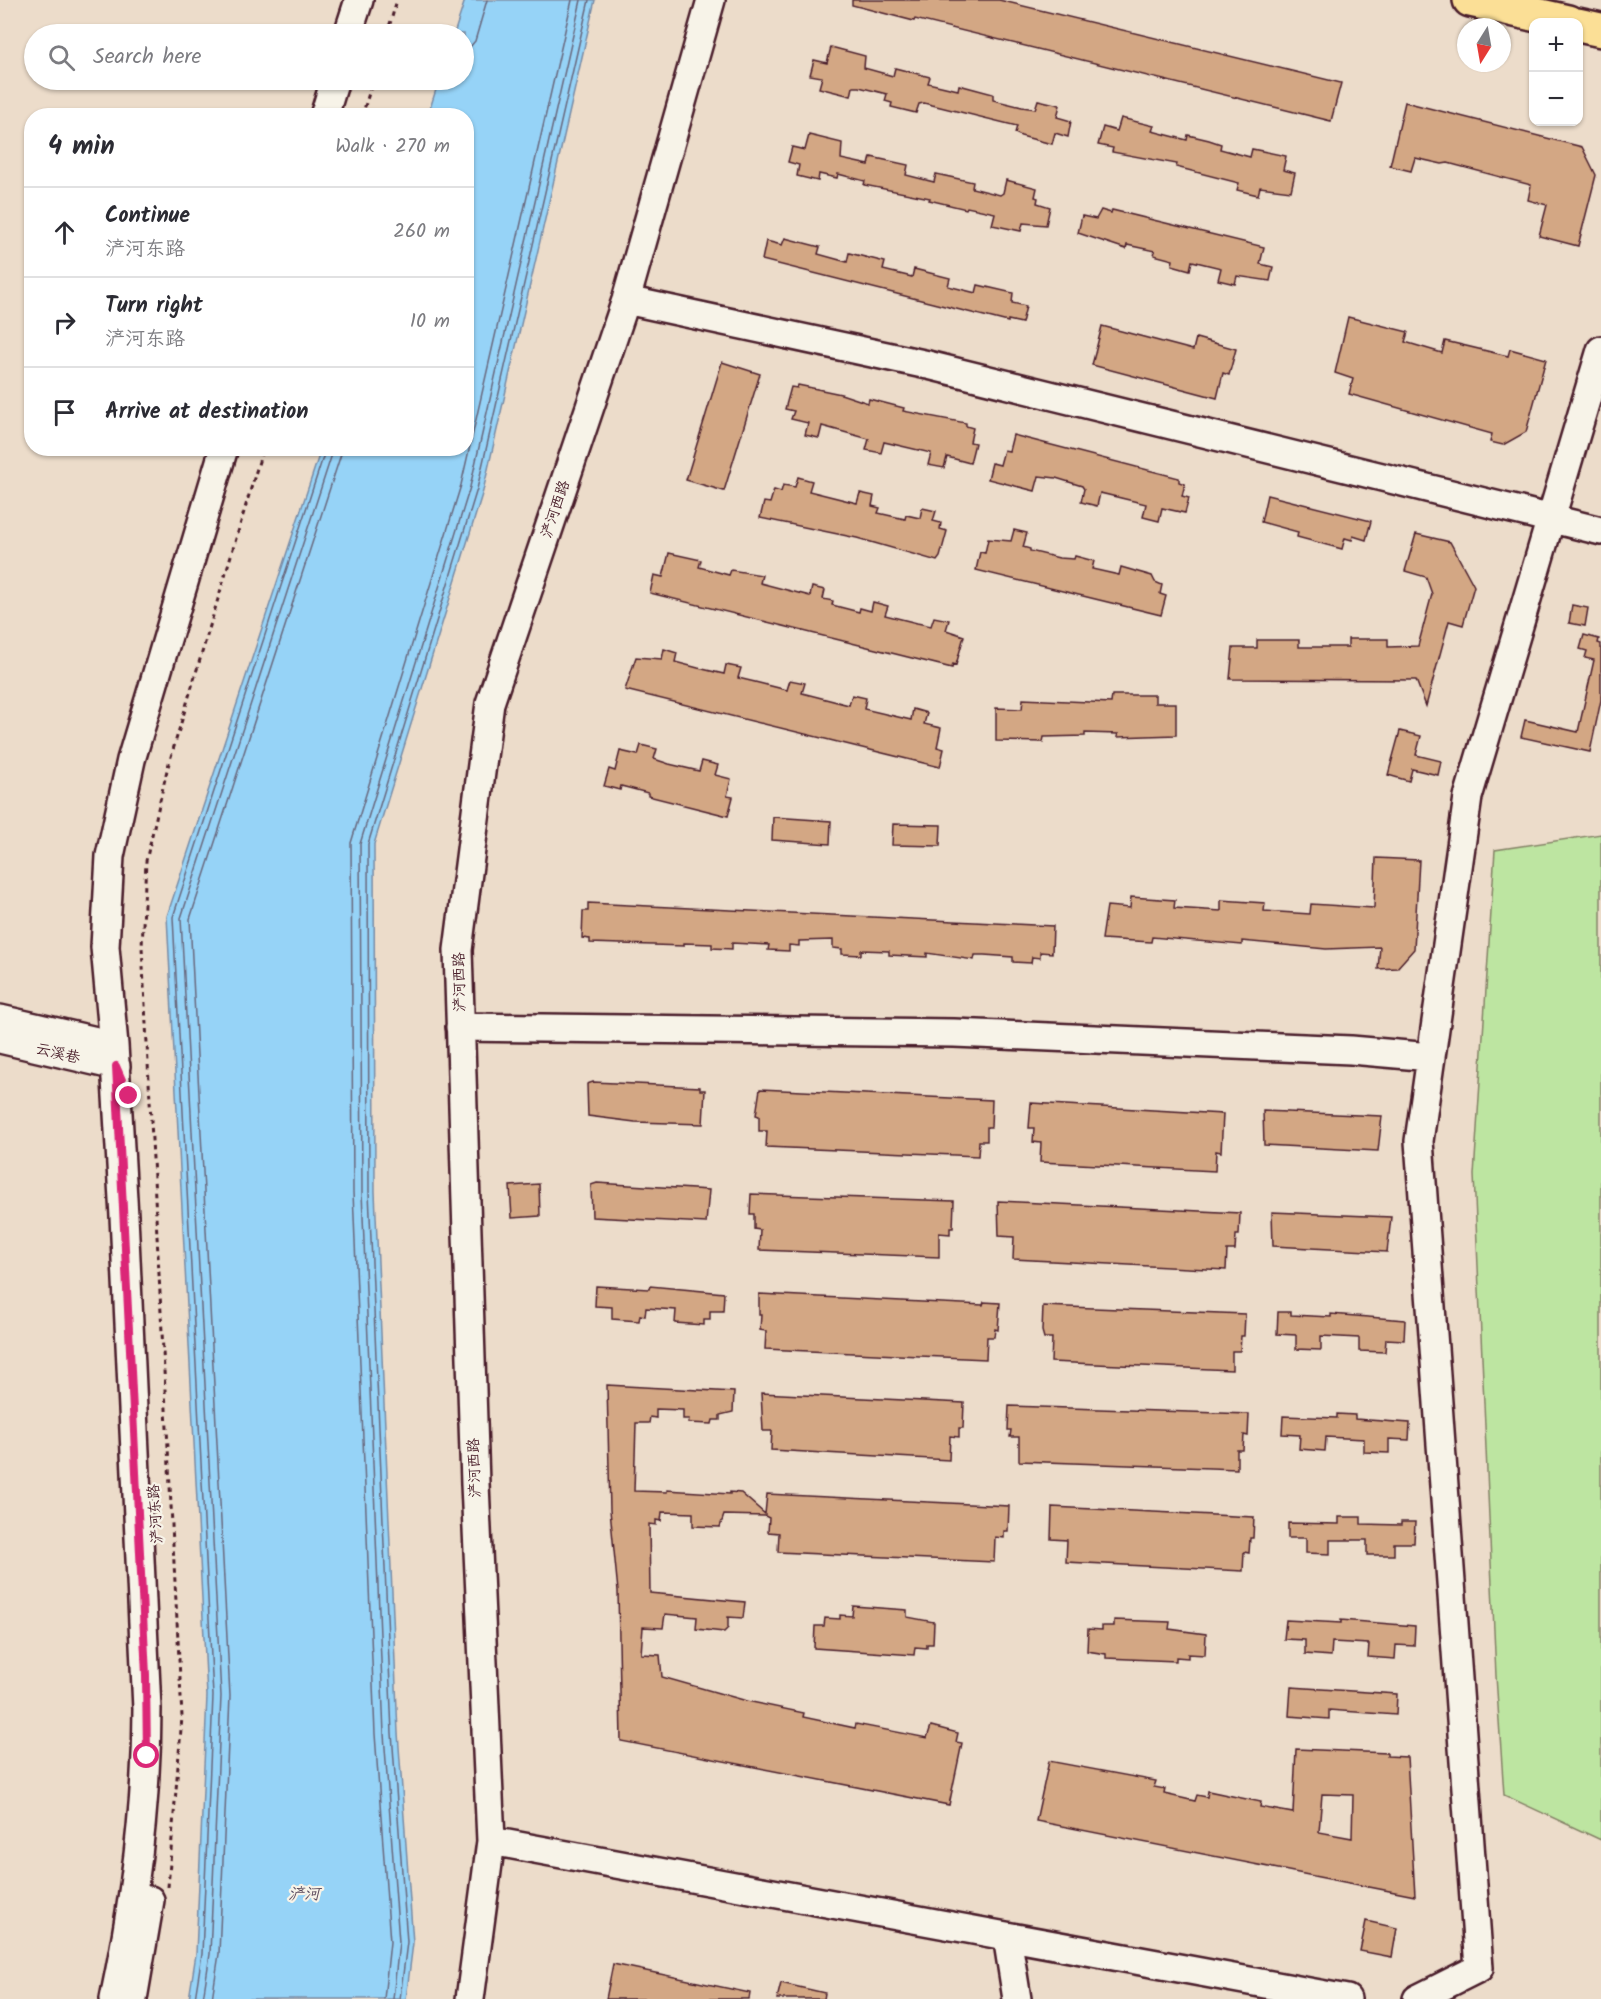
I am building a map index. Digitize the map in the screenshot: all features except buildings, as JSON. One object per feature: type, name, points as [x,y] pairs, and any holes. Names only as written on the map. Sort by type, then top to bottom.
[{"type":"main road","points":[[1470,0],[1550,18]]},
{"type":"main road","points":[[1583,26],[1601,30]]},
{"type":"street","points":[[351,24],[358,0]]},
{"type":"street","name":"浐河西路","points":[[470,1999],[491,1841],[475,1496],[458,950],[490,703],[626,300],[711,0]]},
{"type":"street","points":[[326,108],[332,90]]},
{"type":"street","points":[[626,300],[928,365],[1601,531]]},
{"type":"street","points":[[1417,1999],[1479,1968],[1419,1141],[1468,797],[1601,350]]},
{"type":"street","points":[[115,1056],[105,947],[110,856],[131,760],[222,456]]},
{"type":"street","name":"云溪巷","points":[[0,1019],[115,1056]]},
{"type":"street","points":[[460,1027],[954,1033],[1339,1049],[1431,1057]]},
{"type":"street","name":"云溪巷","points":[[0,1039],[115,1056]]},
{"type":"street","name":"浐河东路","points":[[114,1999],[139,1848],[147,1756],[146,1663],[115,1056]]},
{"type":"street","name":"浐河东路","points":[[115,1056],[129,1096],[166,1705],[154,1873],[134,1999]]},
{"type":"street","points":[[491,1841],[1347,1999]]},
{"type":"street","points":[[1007,1935],[1017,1999]]},
{"type":"path","points":[[390,24],[397,0]]},
{"type":"path","points":[[364,108],[370,90]]},
{"type":"path","points":[[167,1889],[182,1717],[142,947],[146,861],[167,770],[261,456]]},
{"type":"green space","points":[[1601,834],[1601,1840],[1504,1795],[1496,1676],[1474,1175],[1495,850]]},
{"type":"water","name":"浐河","points":[[465,0],[595,0],[483,491],[374,844],[375,1192],[398,1733],[413,1943],[406,1999],[189,1999],[196,1954],[207,1696],[167,916],[319,456],[474,456],[474,108],[430,108],[436,90],[474,90],[474,24],[457,24]]},
{"type":"route","points":[[129,1096],[116,1066],[146,1675],[147,1756]]}]
